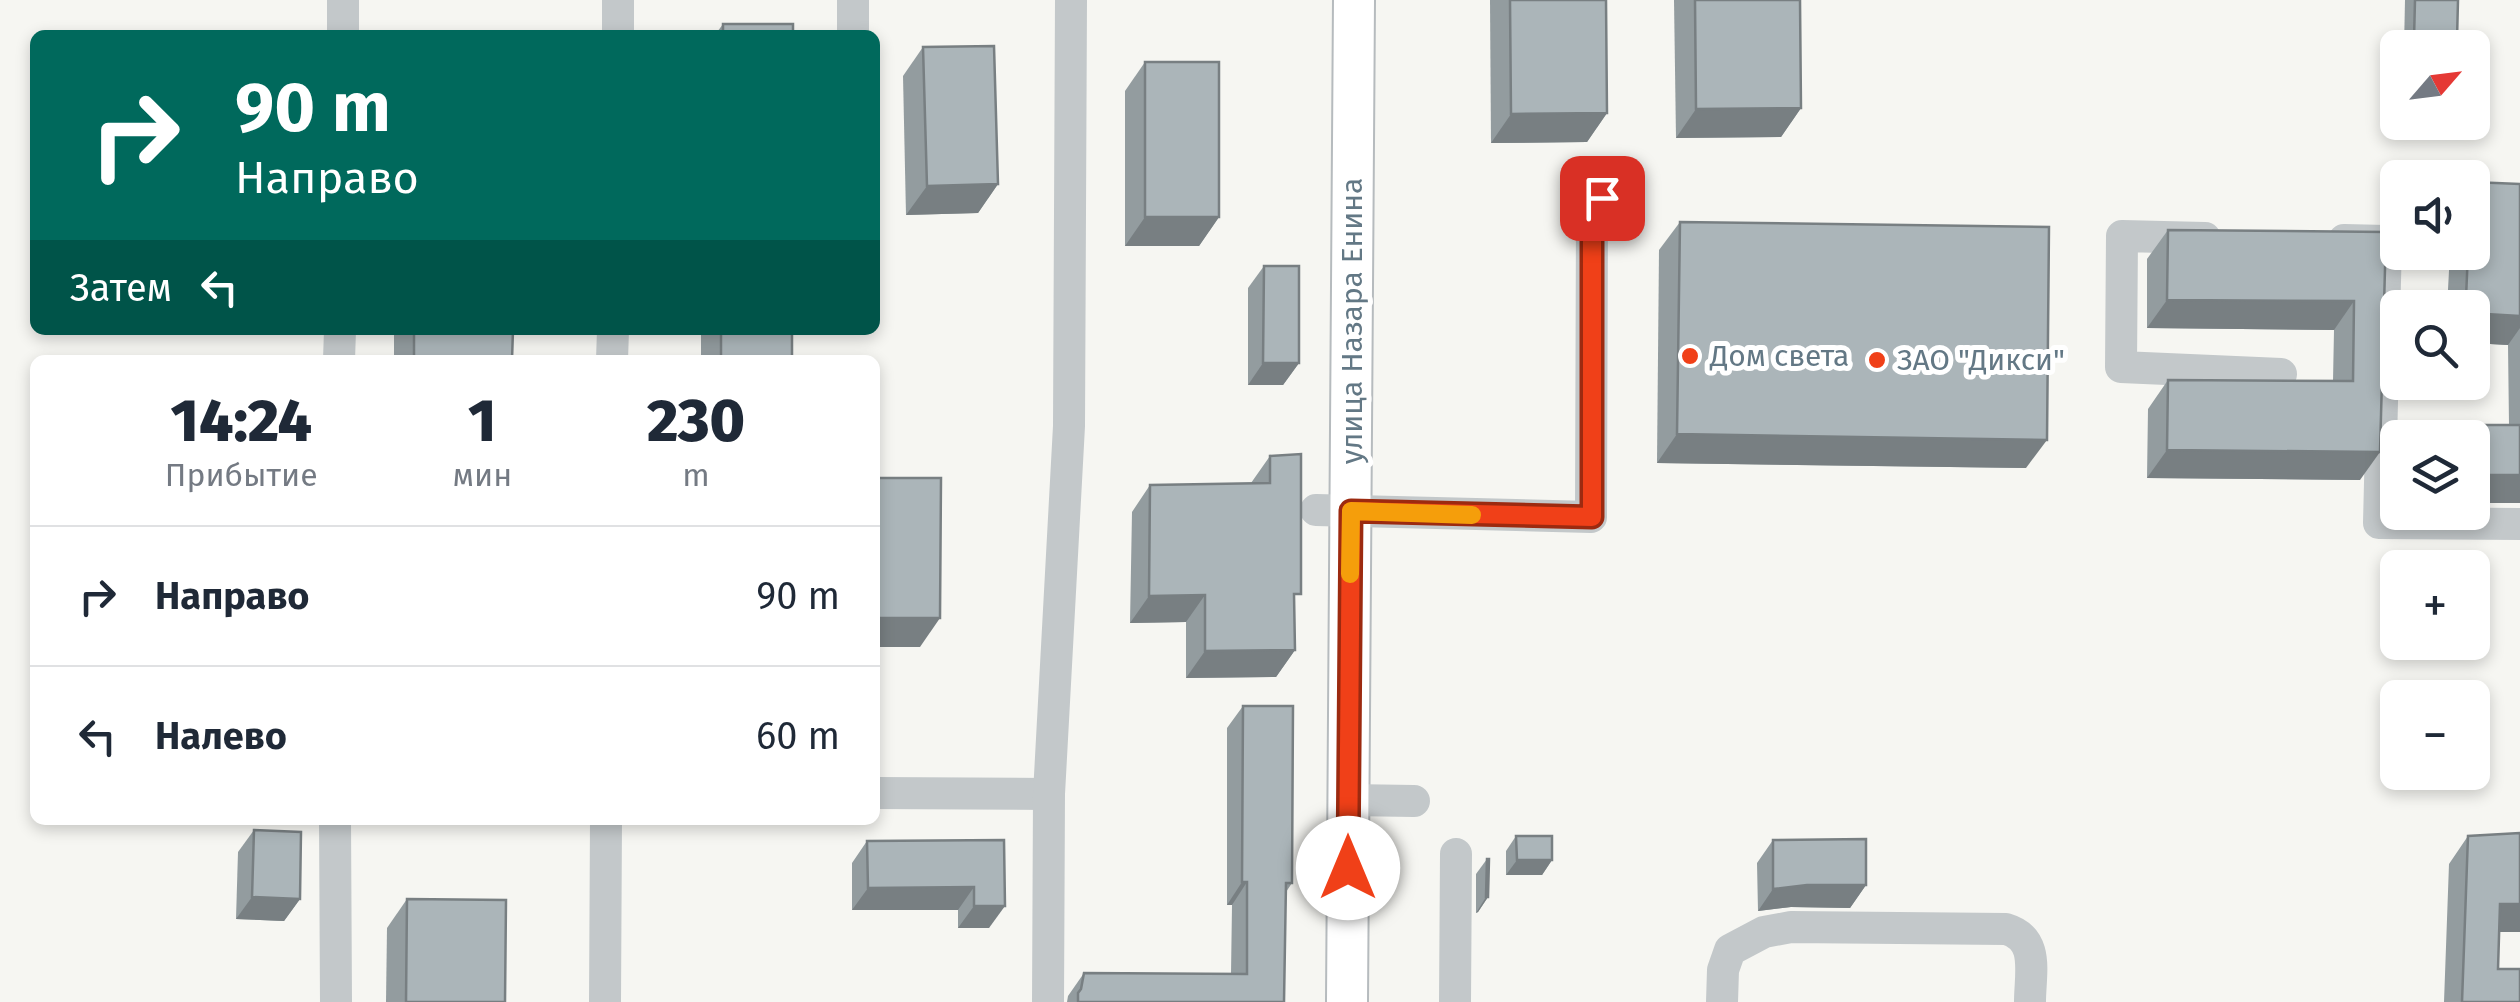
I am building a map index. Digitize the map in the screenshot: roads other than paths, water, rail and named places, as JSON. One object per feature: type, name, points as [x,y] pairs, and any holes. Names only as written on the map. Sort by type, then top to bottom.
[{"type":"main road","name":"улица Назара Енина","points":[[1347,1002],[1349,800],[1333,510],[1354,0]]},
{"type":"lane","points":[[343,30],[344,0]]},
{"type":"lane","points":[[618,0],[618,30]]},
{"type":"lane","points":[[852,30],[853,0]]},
{"type":"lane","points":[[1048,1002],[1049,794],[1069,426],[1070,0]]},
{"type":"lane","points":[[1333,510],[1592,517],[1592,210],[1602,198]]},
{"type":"lane","points":[[2235,238],[2122,236],[2121,368],[2282,374]]},
{"type":"lane","points":[[2310,240],[2386,241],[2379,524],[2520,524]]},
{"type":"lane","points":[[880,793],[1049,794]]},
{"type":"lane","points":[[1349,800],[1414,801]]},
{"type":"lane","points":[[335,825],[336,1002]]},
{"type":"lane","points":[[604,1002],[606,825]]},
{"type":"lane","points":[[1455,1002],[1456,854]]},
{"type":"lane","points":[[1722,1002],[1723,970],[1730,950],[1764,932],[1791,927],[2006,929],[2019,933],[2030,955],[2030,1002]]},
{"type":"place","name":"Дом света","points":[[1690,356]]},
{"type":"place","name":"ЗАО \"Дикси\"","points":[[1877,360]]}]
